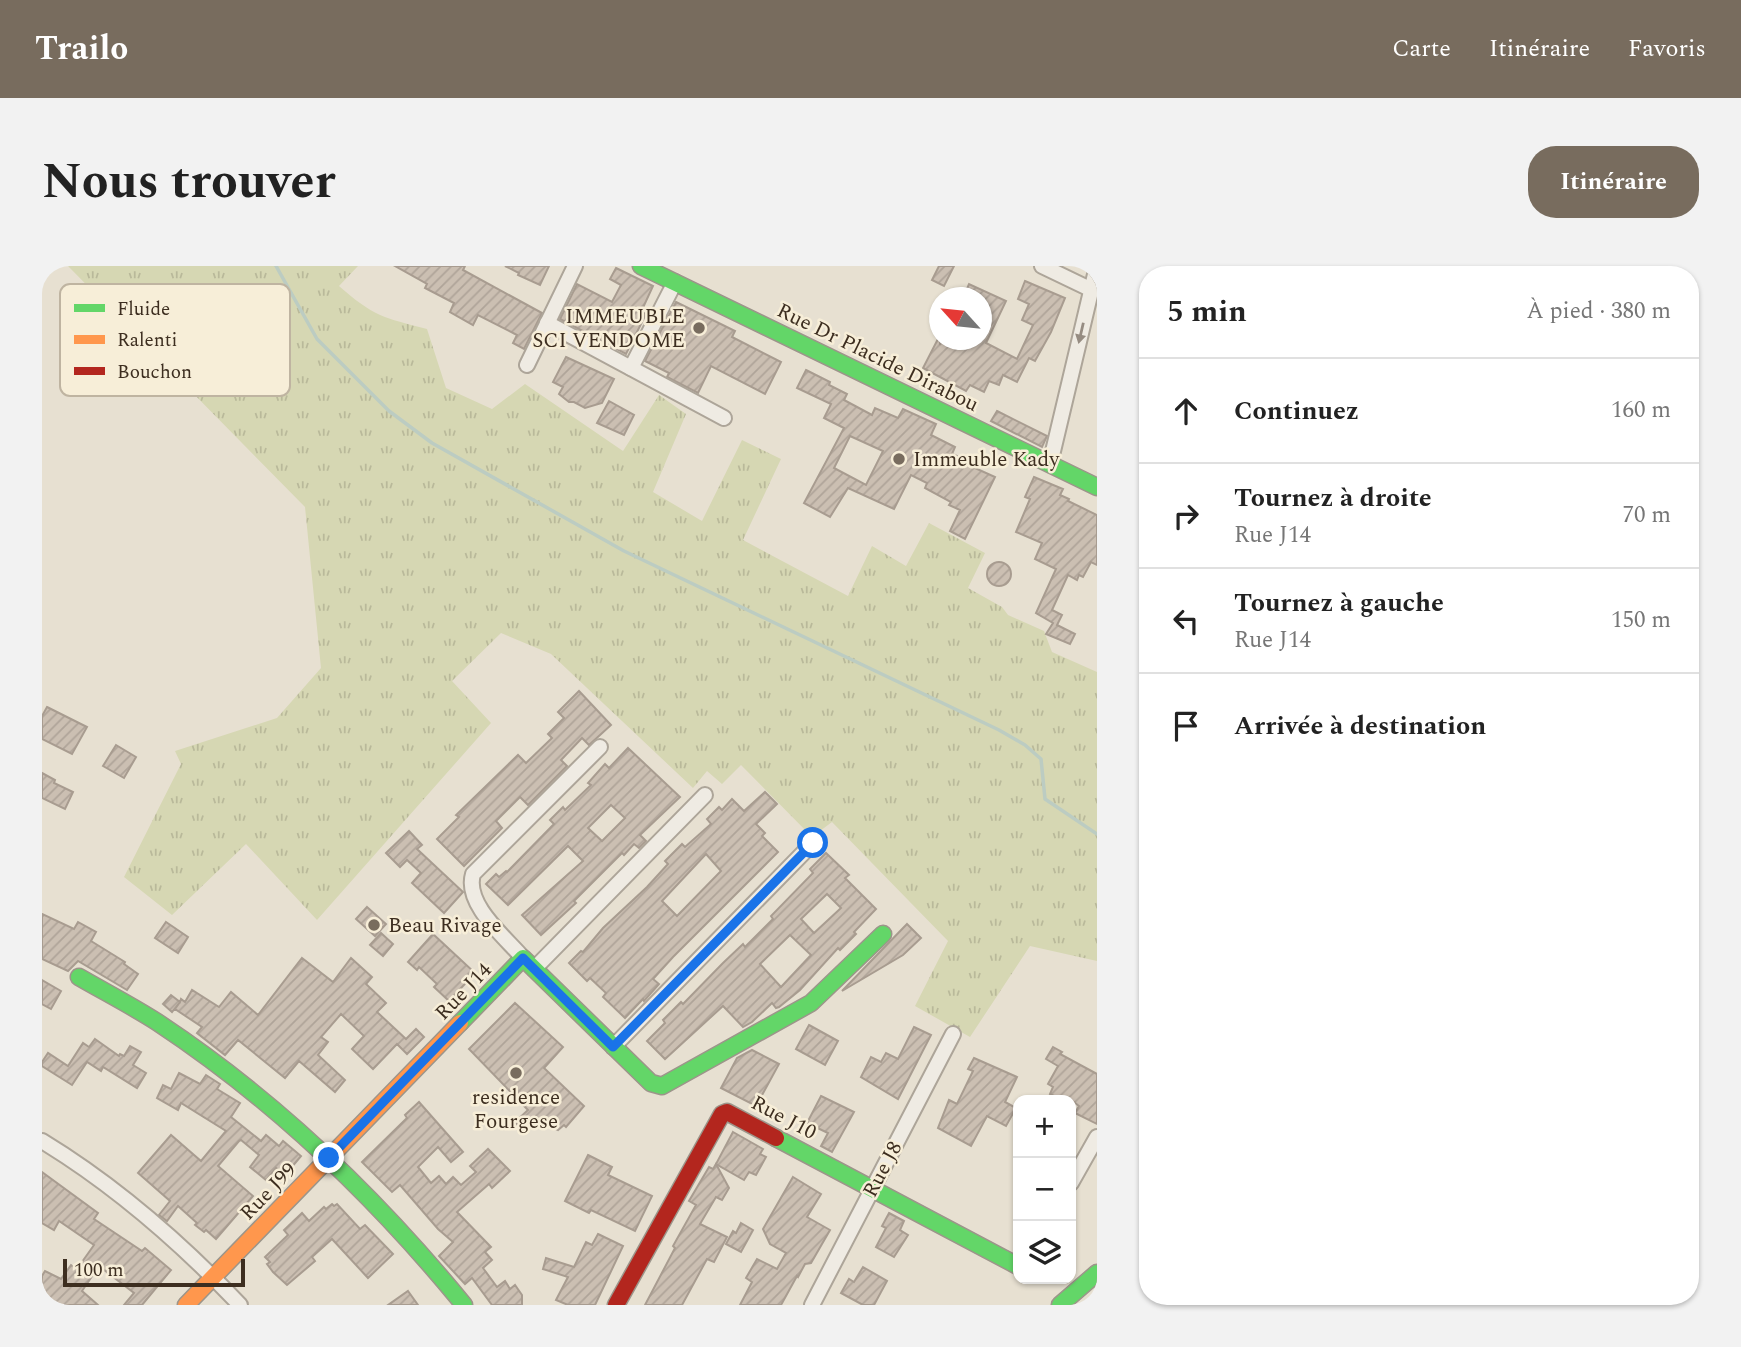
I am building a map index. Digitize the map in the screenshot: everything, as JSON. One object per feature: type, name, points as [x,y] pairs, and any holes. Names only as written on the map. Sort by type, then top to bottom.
[{"type":"main road","name":"Rue Dr Placide Dirabou","points":[[641,266],[1097,486]]},
{"type":"main road","points":[[528,964],[651,1083],[662,1087],[811,1003],[883,934]]},
{"type":"main road","name":"Rue J14","points":[[329,1158],[528,964]]},
{"type":"main road","points":[[79,977],[165,1028],[273,1108],[329,1158],[419,1251],[464,1305]]},
{"type":"main road","name":"Rue J10","points":[[616,1305],[724,1113],[733,1113],[1013,1263]]},
{"type":"main road","name":"Rue J99","points":[[186,1305],[329,1158]]},
{"type":"main road","points":[[1060,1305],[1097,1273]]},
{"type":"street","points":[[527,365],[575,266]]},
{"type":"street","points":[[1042,266],[1092,290]]},
{"type":"street","points":[[1050,464],[1097,266]]},
{"type":"street","points":[[631,368],[675,282]]},
{"type":"street","points":[[547,323],[724,418]]},
{"type":"street","points":[[600,747],[473,874],[471,884],[477,905],[528,964],[705,795]]},
{"type":"street","points":[[613,1047],[813,843]]},
{"type":"street","name":"Rue J8","points":[[812,1305],[953,1034]]},
{"type":"street","points":[[1076,1174],[1097,1136]]},
{"type":"street","points":[[42,1141],[82,1167],[145,1215],[214,1277],[240,1305]]},
{"type":"green space","points":[[68,266],[358,266],[339,286],[380,315],[427,329],[446,388],[492,409],[525,384],[623,451],[659,395],[686,414],[653,492],[702,521],[742,440],[781,459],[743,540],[848,596],[872,546],[906,566],[929,523],[985,553],[968,588],[1002,607],[1008,615],[1044,631],[1052,652],[1097,672],[1097,961],[1030,946],[970,1037],[915,1006],[948,941],[832,822],[812,837],[741,765],[722,784],[707,771],[693,788],[551,654],[501,633],[452,681],[491,723],[317,920],[246,844],[172,915],[124,877],[181,764],[175,751],[277,718],[321,668],[305,507],[196,396],[290,396],[290,284],[86,284]]},
{"type":"building","points":[[395,266],[465,266],[463,270],[542,313],[524,349],[513,343],[517,335],[478,315],[473,325],[450,312],[454,303],[425,288],[427,284]]},
{"type":"building","points":[[505,266],[549,266],[540,285]]},
{"type":"building","points":[[939,266],[954,266],[944,286],[932,280]]},
{"type":"building","points":[[616,268],[653,286],[641,312],[646,314],[626,354],[560,319],[577,284],[612,302],[621,285],[610,279]]},
{"type":"building","points":[[1025,281],[1065,298],[1035,361],[1029,358],[1017,382],[1003,375],[999,385],[989,381],[984,392],[970,385],[966,391],[923,368],[932,350],[992,350],[992,346],[1017,359],[1033,325],[1022,320],[1029,304],[1018,299]]},
{"type":"building","points":[[992,295],[1006,301],[992,330]]},
{"type":"building","points":[[676,302],[735,331],[732,337],[781,362],[765,394],[711,366],[698,393],[667,377],[669,373],[645,361]]},
{"type":"building","points":[[566,357],[614,379],[602,403],[585,408],[569,402],[559,394],[563,387],[553,382]]},
{"type":"building","points":[[806,370],[830,382],[829,385],[847,394],[844,400],[872,415],[875,408],[898,418],[903,409],[936,424],[931,435],[955,447],[952,454],[957,456],[955,459],[995,477],[965,539],[950,531],[960,510],[925,488],[927,483],[911,475],[894,509],[848,488],[830,517],[804,503],[844,428],[824,418],[831,404],[797,388]],"holes":[[[850,436],[883,451],[866,485],[834,468]]]},
{"type":"building","points":[[609,401],[634,415],[624,435],[597,423]]},
{"type":"building","points":[[997,411],[1047,436],[1042,447],[991,421]]},
{"type":"building","points":[[1034,477],[1063,489],[1060,495],[1097,515],[1097,565],[1091,562],[1083,577],[1079,575],[1077,580],[1068,575],[1052,610],[1062,615],[1057,625],[1075,634],[1070,644],[1046,634],[1053,623],[1036,613],[1056,569],[1035,559],[1042,543],[1016,532],[1030,499],[1025,497]]},
{"type":"building","points":[[999,562],[1010,569],[1011,574],[1004,585],[999,586],[988,579],[987,574],[994,563]]},
{"type":"building","points":[[579,691],[611,725],[589,745],[582,738],[561,760],[567,766],[528,805],[520,797],[496,821],[502,828],[464,866],[437,839],[459,817],[456,815],[518,755],[526,763],[552,738],[548,734],[564,718],[558,712]]},
{"type":"building","points":[[47,707],[87,727],[72,754],[42,739],[42,716]]},
{"type":"building","points":[[116,745],[136,757],[124,778],[103,766]]},
{"type":"building","points":[[628,748],[680,797],[640,835],[646,841],[639,848],[634,844],[624,855],[622,853],[574,901],[576,903],[541,935],[522,915],[583,861],[568,846],[508,905],[486,884],[496,874],[499,877],[507,872],[554,824],[550,820],[563,807],[565,810],[591,785],[588,783],[605,764],[609,768]],"holes":[[[611,805],[625,818],[602,841],[588,828]]]},
{"type":"building","points":[[42,773],[55,780],[54,783],[73,792],[65,809],[42,798]]},
{"type":"building","points":[[765,792],[777,804],[756,824],[765,833],[762,836],[778,852],[673,957],[653,979],[659,984],[625,1018],[603,997],[606,993],[590,978],[587,981],[569,963],[647,887],[668,864],[665,861],[682,844],[685,847],[711,824],[707,819],[719,807],[722,810],[732,799],[744,811]],"holes":[[[706,854],[721,871],[677,916],[662,901]]]},
{"type":"building","points":[[409,831],[422,845],[417,849],[463,892],[444,913],[412,883],[421,873],[407,860],[400,867],[386,853]]},
{"type":"building","points":[[826,853],[849,875],[845,878],[876,909],[854,932],[856,934],[840,950],[838,948],[800,990],[779,1007],[776,1008],[772,1003],[743,1027],[723,1006],[665,1059],[647,1041],[665,1023],[663,1020],[773,919],[771,916],[813,873],[810,869]],"holes":[[[827,894],[841,908],[814,933],[801,919]],[[790,935],[811,955],[781,987],[760,964]]]},
{"type":"building","points":[[367,907],[386,924],[375,936],[356,919]]},
{"type":"building","points":[[42,914],[74,929],[78,922],[96,932],[91,941],[125,962],[124,964],[138,974],[127,990],[78,961],[68,971],[42,959]]},
{"type":"building","points":[[166,922],[188,937],[178,953],[155,938]]},
{"type":"building","points":[[907,924],[921,938],[903,955],[842,991]]},
{"type":"building","points":[[381,933],[393,944],[383,956],[370,945]]},
{"type":"building","points":[[433,934],[475,973],[449,1001],[434,987],[437,984],[419,967],[417,970],[408,962]]},
{"type":"building","points":[[302,958],[333,982],[351,958],[372,977],[366,984],[386,1003],[377,1012],[406,1039],[416,1029],[424,1037],[407,1054],[397,1044],[373,1069],[352,1049],[364,1036],[341,1014],[321,1037],[328,1042],[318,1055],[345,1080],[335,1092],[299,1061],[285,1078],[238,1040],[225,1055],[197,1033],[202,1027],[175,1009],[181,999],[185,1002],[192,990],[219,1007],[231,992],[258,1015]]},
{"type":"building","points":[[42,980],[61,991],[51,1009],[42,1004]]},
{"type":"building","points":[[171,995],[180,1002],[172,1012],[163,1004]]},
{"type":"building","name":"residence Fourgese","points":[[515,1003],[563,1047],[544,1068],[584,1106],[566,1127],[564,1125],[558,1130],[536,1116],[521,1128],[515,1122],[528,1110],[469,1049]]},
{"type":"building","points":[[809,1025],[838,1041],[825,1065],[796,1049]]},
{"type":"building","points":[[914,1027],[931,1035],[898,1099],[861,1077],[871,1057],[881,1062],[886,1053],[898,1059]]},
{"type":"building","points":[[95,1039],[119,1056],[124,1056],[130,1046],[141,1052],[133,1065],[146,1073],[137,1088],[103,1067],[101,1071],[87,1062],[72,1085],[42,1066],[48,1053],[68,1066],[83,1043],[89,1047]]},
{"type":"building","points":[[1053,1047],[1062,1052],[1060,1054],[1097,1074],[1097,1124],[1076,1114],[1079,1106],[1076,1104],[1076,1095],[1050,1094],[1053,1087],[1048,1084],[1058,1066],[1046,1059]]},
{"type":"building","points":[[752,1050],[779,1064],[756,1106],[721,1088],[737,1058]]},
{"type":"building","points":[[974,1058],[1017,1077],[1005,1102],[1013,1106],[1013,1113],[1006,1126],[987,1116],[971,1146],[938,1128],[949,1100],[957,1104],[973,1071],[968,1069]]},
{"type":"building","points":[[179,1073],[200,1084],[206,1075],[220,1084],[217,1089],[240,1103],[231,1117],[261,1141],[266,1135],[279,1146],[283,1141],[301,1156],[285,1175],[276,1168],[266,1180],[250,1167],[259,1155],[239,1141],[218,1166],[253,1196],[216,1239],[195,1225],[197,1223],[178,1206],[167,1221],[159,1215],[170,1201],[138,1173],[171,1135],[201,1161],[226,1131],[181,1103],[178,1110],[157,1098],[163,1085],[171,1089]]},
{"type":"building","points":[[821,1096],[854,1112],[832,1152],[821,1146],[828,1133],[807,1123]]},
{"type":"building","points":[[419,1102],[463,1152],[451,1162],[438,1147],[418,1167],[431,1183],[439,1176],[446,1184],[453,1177],[461,1185],[476,1172],[470,1166],[488,1149],[510,1171],[492,1188],[489,1184],[457,1212],[491,1247],[485,1252],[492,1260],[483,1268],[497,1287],[505,1281],[510,1289],[515,1285],[522,1295],[522,1305],[492,1305],[472,1278],[465,1284],[439,1256],[453,1242],[438,1229],[400,1185],[392,1192],[362,1162],[407,1118],[405,1115]]},
{"type":"building","points":[[733,1132],[763,1149],[760,1154],[766,1157],[756,1175],[749,1172],[744,1180],[716,1164]]},
{"type":"building","points":[[588,1155],[612,1167],[608,1175],[652,1196],[635,1231],[565,1201]]},
{"type":"building","points":[[716,1164],[729,1188],[722,1200],[716,1197],[700,1224],[727,1237],[714,1262],[707,1259],[682,1305],[645,1305],[696,1205],[689,1201],[709,1167],[713,1169]]},
{"type":"building","points":[[42,1172],[98,1213],[94,1219],[142,1251],[145,1248],[171,1270],[142,1305],[124,1305],[134,1293],[99,1266],[82,1291],[98,1305],[51,1305],[42,1299],[42,1276],[45,1271],[61,1279],[71,1265],[77,1269],[94,1245],[59,1221],[54,1230],[42,1223]]},
{"type":"building","points":[[793,1177],[821,1194],[807,1217],[830,1230],[811,1263],[805,1264],[797,1276],[781,1305],[740,1305],[752,1282],[746,1278],[757,1259],[777,1269],[786,1253],[770,1244],[763,1229]]},
{"type":"building","points":[[337,1204],[360,1229],[365,1225],[393,1254],[368,1278],[332,1239],[312,1257],[315,1261],[287,1285],[273,1272],[265,1257],[288,1235],[284,1230],[302,1213],[309,1221],[324,1207],[326,1209]]},
{"type":"building","points":[[889,1213],[904,1221],[900,1230],[908,1235],[894,1257],[876,1247],[886,1228],[882,1226]]},
{"type":"building","points":[[741,1223],[753,1230],[741,1252],[726,1244]]},
{"type":"building","points":[[598,1234],[623,1246],[595,1305],[568,1305],[556,1300],[568,1277],[543,1269],[546,1258],[574,1267],[586,1242],[592,1245]]},
{"type":"building","points":[[863,1267],[887,1281],[874,1305],[863,1305],[841,1293],[849,1279],[854,1282]]},
{"type":"building","points":[[408,1291],[418,1305],[388,1305]]},
{"type":"waterway","points":[[276,266],[286,284]]},
{"type":"waterway","points":[[290,291],[317,339],[389,411],[432,443],[624,551],[999,730],[1025,745],[1041,759],[1045,799],[1097,834]]},
{"type":"traffic: fast","points":[[641,266],[1097,487]]},
{"type":"traffic: fast","points":[[460,1023],[523,958],[651,1083],[662,1086],[811,1003],[883,934]]},
{"type":"traffic: fast","points":[[79,977],[157,1022],[283,1117],[359,1188],[464,1305]]},
{"type":"traffic: fast","points":[[776,1138],[1013,1263]]},
{"type":"traffic: fast","points":[[1060,1305],[1097,1273]]},
{"type":"traffic: slow","points":[[186,1305],[460,1023]]},
{"type":"traffic: jam","points":[[616,1305],[722,1114],[727,1112],[776,1138]]},
{"type":"place","name":"IMMEUBLE SCI VENDOME","points":[[699,328]]},
{"type":"place","name":"Immeuble Kady","points":[[899,459]]},
{"type":"place","name":"Beau Rivage","points":[[374,925]]},
{"type":"place","name":"residence Fourgese","points":[[516,1073]]},
{"type":"route","points":[[329,1158],[523,958],[613,1047],[813,843]]}]
